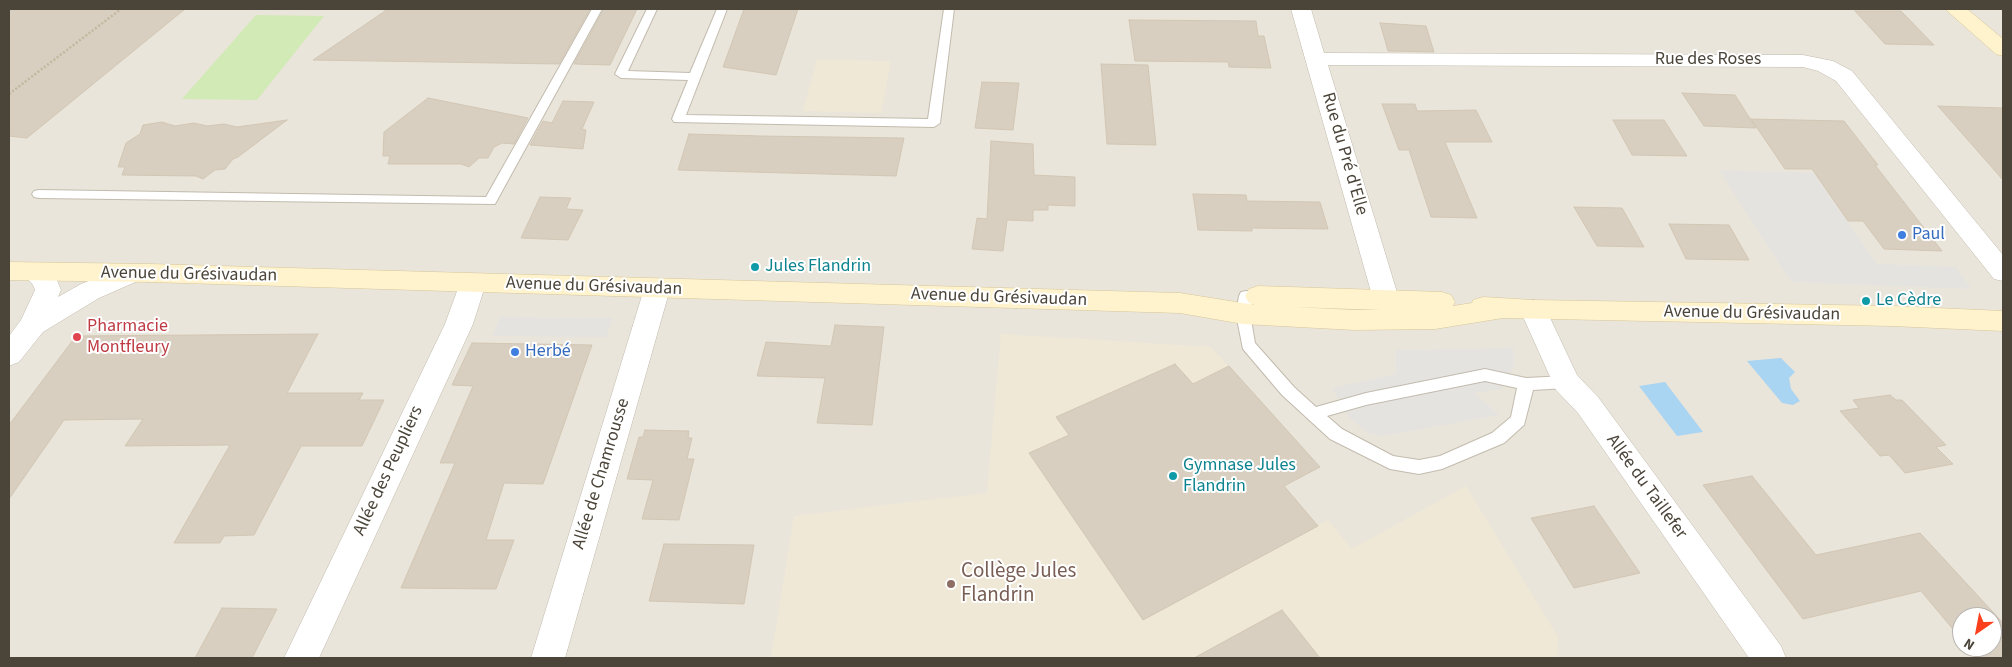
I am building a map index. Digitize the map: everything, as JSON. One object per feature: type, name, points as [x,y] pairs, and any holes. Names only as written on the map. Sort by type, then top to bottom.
[{"type":"street","name":"Rue du Pré d'Elle","points":[[1301,9],[1386,300]]},
{"type":"street","points":[[1955,9],[2003,50]]},
{"type":"street","name":"Rue des Roses","points":[[1316,59],[1803,61],[1825,66],[1844,76],[2003,272]]},
{"type":"street","name":"Avenue du Grésivaudan","points":[[9,271],[1244,305],[1431,300],[1500,309],[1892,316],[2003,321]]},
{"type":"street","points":[[9,355],[33,325],[48,290],[45,280],[35,272]]},
{"type":"street","points":[[33,325],[90,292],[131,273]]},
{"type":"street","name":"Allée des Peupliers","points":[[301,658],[459,324],[473,283]]},
{"type":"street","name":"Allée de Chamrousse","points":[[548,658],[656,289]]},
{"type":"street","name":"Avenue du Grésivaudan","points":[[1244,305],[1355,320],[1435,319],[1500,309]]},
{"type":"street","name":"Allée du Taillefer","points":[[1533,310],[1566,382],[1588,405],[1769,658]]},
{"type":"lane","points":[[39,194],[490,202],[597,9]]},
{"type":"lane","points":[[652,9],[621,74],[695,77]]},
{"type":"lane","points":[[722,9],[678,120],[934,123],[949,9]]},
{"type":"lane","points":[[1244,305],[1248,345],[1288,391],[1336,434],[1390,462],[1419,467],[1442,462],[1498,438],[1518,420],[1526,384]]},
{"type":"lane","points":[[1312,414],[1366,399],[1484,375],[1526,384],[1566,382]]},
{"type":"path","points":[[9,94],[121,9]]},
{"type":"shaded area","points":[[9,9],[2003,9],[2003,658],[9,658]]},
{"type":"shaded area","points":[[817,60],[891,61],[881,113],[803,111]]},
{"type":"shaded area","points":[[1719,170],[1813,173],[1877,264],[1956,267],[1971,289],[1791,282]]},
{"type":"shaded area","points":[[500,317],[613,318],[606,337],[492,336]]},
{"type":"shaded area","points":[[1001,334],[1211,347],[1320,467],[1283,486],[1318,526],[1328,520],[1352,549],[1466,486],[1558,637],[1557,658],[771,658],[794,516],[987,493]]},
{"type":"shaded area","points":[[1513,348],[1514,365],[1502,389],[1474,393],[1499,415],[1383,436],[1369,434],[1348,416],[1332,388],[1396,374],[1396,350]]},
{"type":"green space","points":[[256,15],[324,16],[257,100],[182,99]]},
{"type":"water","points":[[1781,358],[1795,372],[1789,378],[1791,389],[1800,401],[1793,405],[1782,403],[1747,361]]},
{"type":"water","points":[[1665,382],[1703,432],[1677,436],[1639,386]]},
{"type":"building","points":[[9,9],[185,9],[27,138],[9,136]]},
{"type":"building","points":[[388,9],[590,9],[559,64],[313,60]]},
{"type":"building","points":[[604,9],[637,9],[610,65],[574,64]]},
{"type":"building","points":[[744,9],[798,9],[776,75],[723,67]]},
{"type":"building","points":[[1855,11],[1901,11],[1934,45],[1885,44]]},
{"type":"building","points":[[1129,20],[1256,21],[1258,36],[1264,36],[1271,68],[1229,67],[1228,62],[1135,61]]},
{"type":"building","points":[[1380,23],[1426,26],[1434,52],[1388,51]]},
{"type":"building","points":[[1101,64],[1148,65],[1156,145],[1107,144]]},
{"type":"building","points":[[982,82],[1019,83],[1013,130],[975,128]]},
{"type":"building","points":[[1682,93],[1735,95],[1756,128],[1704,126]]},
{"type":"building","points":[[428,98],[528,118],[514,144],[502,143],[494,147],[488,158],[479,158],[469,167],[461,164],[388,164],[390,156],[383,156],[384,132]]},
{"type":"building","points":[[563,101],[594,102],[582,129],[586,130],[583,149],[530,145],[543,121],[552,123]]},
{"type":"building","points":[[1382,104],[1415,104],[1417,111],[1476,110],[1492,142],[1445,142],[1477,218],[1431,217],[1409,150],[1399,150]]},
{"type":"building","points":[[1938,106],[2003,108],[2003,180]]},
{"type":"building","points":[[1751,119],[1844,121],[1878,165],[1875,165],[1942,251],[1884,249],[1863,221],[1848,221],[1812,169],[1785,169]]},
{"type":"building","points":[[287,120],[233,159],[225,169],[215,170],[203,179],[196,176],[122,175],[125,167],[118,167],[126,143],[140,134],[143,125],[162,122],[175,126],[194,123],[207,126],[224,124],[237,127]]},
{"type":"building","points":[[1613,120],[1664,120],[1687,156],[1632,155]]},
{"type":"building","points":[[689,134],[904,138],[896,176],[678,170]]},
{"type":"building","points":[[991,141],[1033,144],[1034,175],[1075,177],[1075,206],[1048,205],[1048,210],[1033,210],[1033,221],[1007,220],[1003,251],[972,249],[977,218],[987,219]]},
{"type":"building","points":[[1193,194],[1246,195],[1247,201],[1320,202],[1328,229],[1252,228],[1252,231],[1198,230]]},
{"type":"building","points":[[540,197],[571,198],[566,209],[583,210],[568,240],[521,238]]},
{"type":"building","points":[[1574,207],[1622,208],[1644,247],[1597,246]]},
{"type":"building","points":[[1669,224],[1729,225],[1749,260],[1686,259]]},
{"type":"building","points":[[835,325],[884,327],[872,425],[817,423],[825,378],[757,376],[766,342],[831,346]]},
{"type":"building","points":[[318,334],[287,393],[363,393],[359,400],[384,400],[362,446],[301,446],[254,535],[224,536],[220,543],[174,543],[230,445],[125,446],[143,419],[64,420],[9,499],[9,425],[76,336]]},
{"type":"building","points":[[472,343],[592,345],[543,484],[504,483],[486,540],[514,540],[496,589],[401,588],[455,463],[440,463],[473,386],[452,385]]},
{"type":"building","name":"Gymnase Jules Flandrin","points":[[1175,364],[1193,384],[1229,366],[1320,467],[1284,486],[1318,526],[1143,620],[1029,453],[1069,435],[1056,417]]},
{"type":"building","points":[[1890,395],[1896,400],[1902,400],[1946,445],[1936,447],[1953,464],[1905,473],[1889,455],[1880,456],[1840,411],[1859,408],[1853,400]]},
{"type":"building","points":[[645,430],[689,431],[688,438],[692,438],[687,459],[694,459],[679,520],[642,519],[653,480],[627,479],[639,437],[643,437]]},
{"type":"building","points":[[1752,476],[1816,555],[1920,533],[1988,607],[1952,607],[1952,628],[1921,591],[1803,619],[1703,485]]},
{"type":"building","points":[[1594,506],[1640,573],[1574,588],[1531,518]]},
{"type":"building","points":[[664,544],[754,545],[744,604],[649,601]]},
{"type":"building","points":[[222,608],[277,609],[252,658],[195,658]]},
{"type":"building","points":[[1282,610],[1320,658],[1194,658]]},
{"type":"building","points":[[2002,622],[2003,658],[1977,658],[2002,657]]},
{"type":"place","name":"Paul","points":[[1902,235]]},
{"type":"place","name":"Jules Flandrin","points":[[755,267]]},
{"type":"place","name":"Le Cèdre","points":[[1866,301]]},
{"type":"place","name":"Pharmacie Montfleury","points":[[77,337]]},
{"type":"place","name":"Herbé","points":[[515,352]]},
{"type":"place","name":"Gymnase Jules Flandrin","points":[[1173,476]]},
{"type":"place","name":"Collège Jules Flandrin","points":[[951,584]]}]
